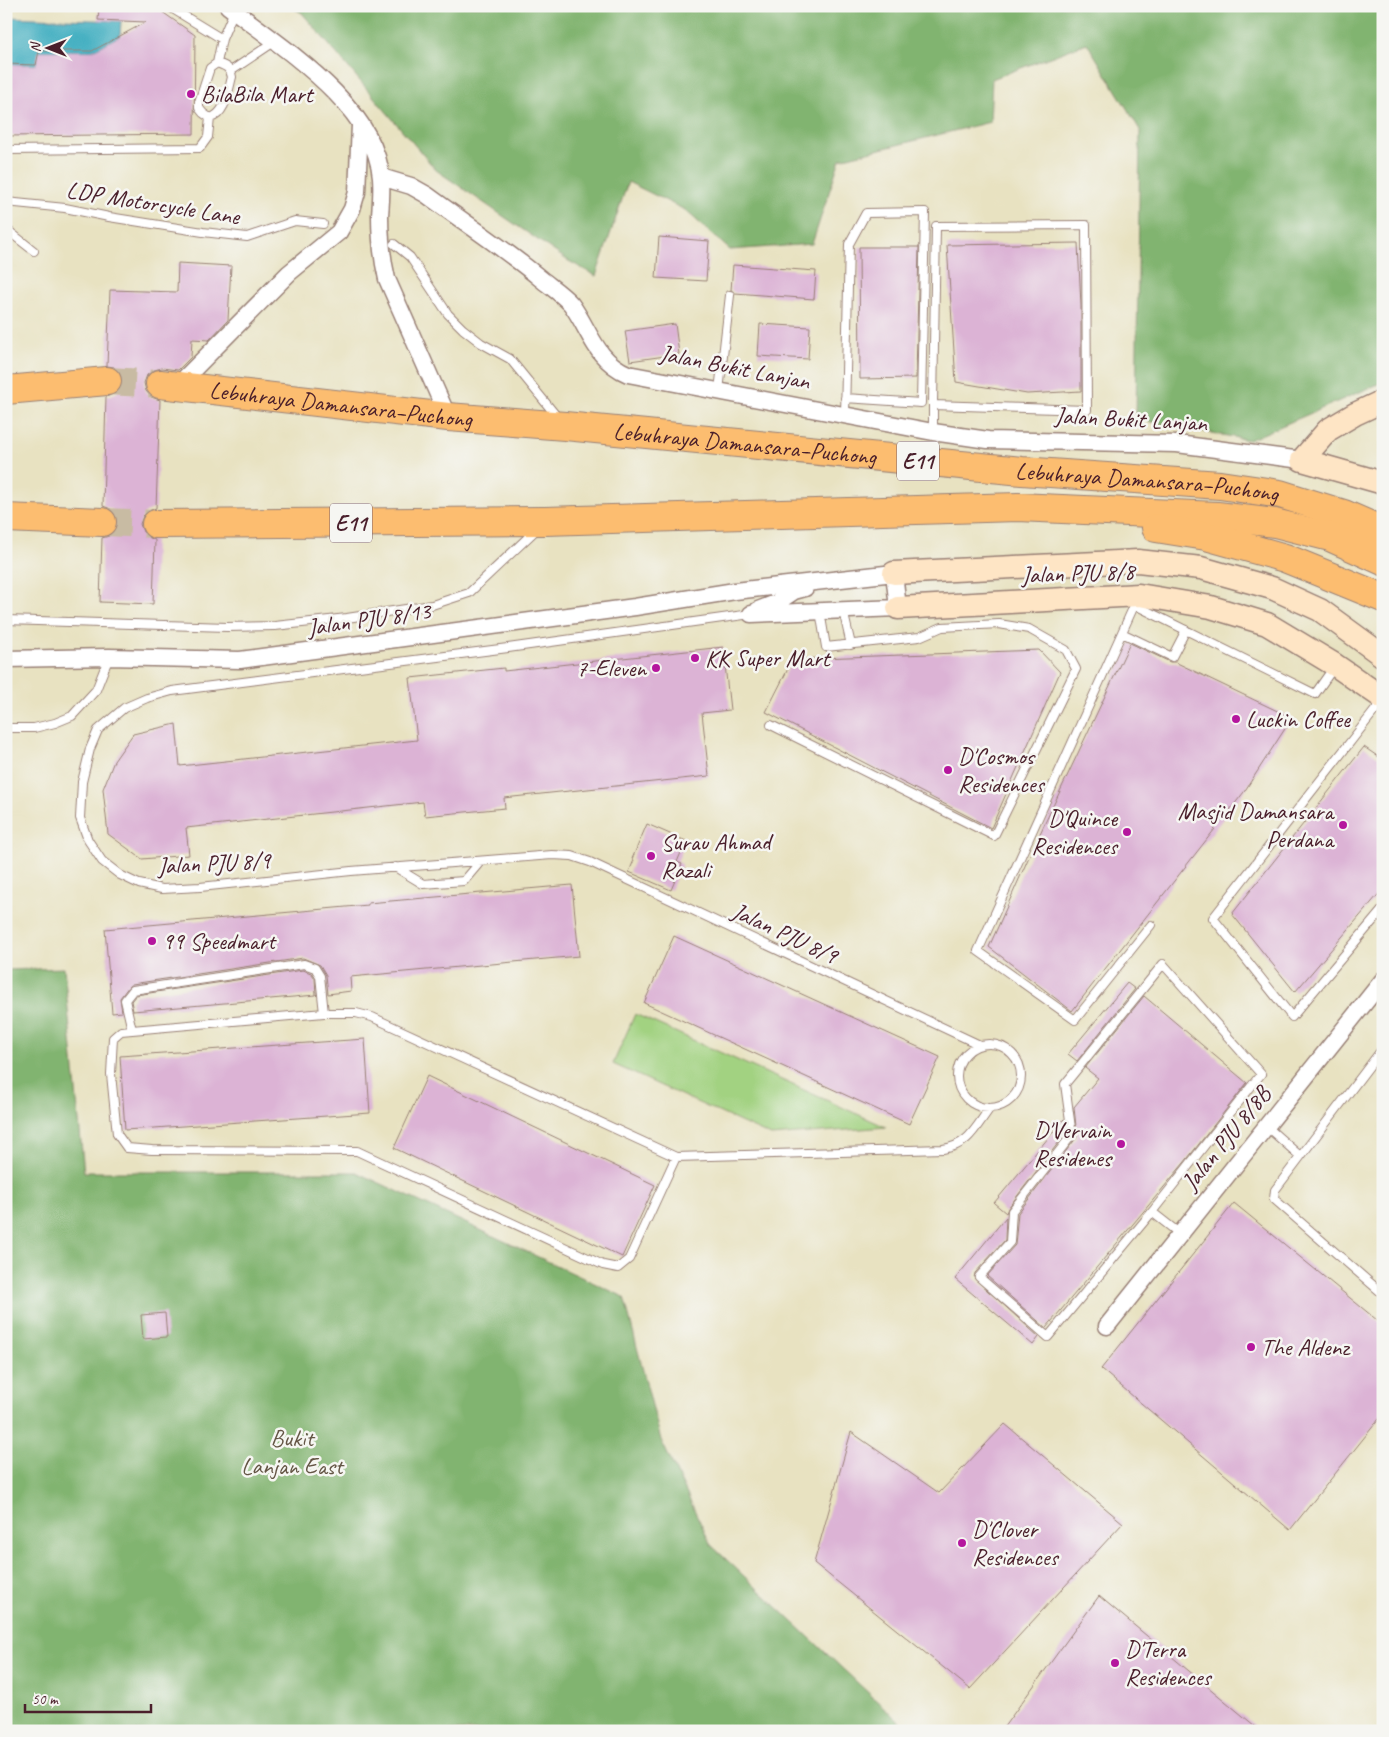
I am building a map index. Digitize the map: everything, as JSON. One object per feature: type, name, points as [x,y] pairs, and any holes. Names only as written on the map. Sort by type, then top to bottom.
[{"type":"highway","points":[[6,390],[107,381]]},
{"type":"highway","name":"Lebuhraya Damansara–Puchong","points":[[168,385],[448,417],[565,426],[1012,470],[1220,485],[1280,494],[1344,514],[1383,531]]},
{"type":"highway","name":"Lebuhraya Damansara–Puchong","points":[[156,524],[545,521],[1018,507],[1217,516],[1275,523],[1330,537],[1383,561]]},
{"type":"highway","points":[[1018,507],[1206,536],[1285,558],[1383,598]]},
{"type":"highway","points":[[6,518],[102,522]]},
{"type":"street","points":[[231,8],[320,77],[352,110],[360,123],[375,153],[381,177],[380,237],[387,279],[448,417]]},
{"type":"street","points":[[168,385],[289,273],[339,232],[352,209],[356,192],[360,123]]},
{"type":"street","name":"Jalan Bukit Lanjan","points":[[381,177],[412,186],[427,195],[540,278],[569,302],[581,320],[592,343],[605,359],[615,368],[628,374],[932,432],[988,440],[1177,444],[1302,460],[1383,483]]},
{"type":"street","points":[[1302,460],[1328,430],[1383,401]]},
{"type":"street","name":"Jalan PJU 8/8","points":[[842,579],[894,573],[1138,561],[1201,568],[1272,588],[1320,610],[1383,656]]},
{"type":"street","points":[[894,573],[898,608]]},
{"type":"street","points":[[751,614],[776,603],[794,591],[842,579]]},
{"type":"street","name":"Jalan PJU 8/13","points":[[6,659],[109,657],[240,660],[635,607],[735,591],[842,579]]},
{"type":"street","points":[[735,591],[761,600],[816,611]]},
{"type":"street","name":"Jalan PJU 8/8","points":[[751,614],[1137,600],[1211,607],[1267,624],[1335,665],[1383,699]]},
{"type":"street","name":"Jalan PJU 8/8B","points":[[1107,1326],[1381,984]]},
{"type":"lane","points":[[168,6],[222,39]]},
{"type":"lane","points":[[210,118],[202,113],[199,102],[210,68],[217,63],[231,8]]},
{"type":"lane","points":[[231,71],[274,42]]},
{"type":"lane","points":[[210,118],[216,116],[221,111],[232,77],[231,71],[226,66],[217,63]]},
{"type":"lane","points":[[6,150],[200,148],[208,137],[210,118]]},
{"type":"lane","name":"LDP Motorcycle Lane","points":[[6,202],[65,208],[108,217],[247,237],[295,221],[322,224]]},
{"type":"lane","points":[[845,398],[921,403],[925,212],[866,213],[849,244],[845,398],[845,415]]},
{"type":"lane","points":[[932,432],[936,226],[1086,225],[1087,410],[933,406]]},
{"type":"lane","points":[[6,229],[34,251]]},
{"type":"lane","points":[[394,244],[410,257],[448,314],[463,330],[510,360],[565,426]]},
{"type":"lane","points":[[719,391],[730,295]]},
{"type":"lane","points":[[6,620],[227,627],[275,626],[347,618],[432,604],[469,593],[545,521]]},
{"type":"lane","points":[[1151,925],[1074,1020],[978,950],[1137,600],[1186,630],[1315,694],[1335,665]]},
{"type":"lane","points":[[843,610],[850,645]]},
{"type":"lane","points":[[771,725],[994,836],[1076,669],[1066,650],[1029,629],[999,624],[942,627],[920,637],[826,647],[816,611]]},
{"type":"lane","name":"Jalan PJU 8/9","points":[[676,1157],[629,1259],[618,1268],[603,1265],[357,1151],[162,1150],[127,1148],[118,1134],[111,1074],[113,1038],[121,1031],[324,1013],[356,1013],[372,1017],[676,1157],[943,1149],[955,1147],[966,1140],[990,1108],[1010,1101],[1020,1082],[1020,1071],[1017,1061],[1010,1052],[996,1045],[980,1045],[590,862],[572,856],[552,855],[395,867],[200,887],[162,889],[139,884],[120,875],[102,860],[88,840],[80,818],[82,782],[90,749],[98,730],[124,708],[147,698],[172,691],[508,648],[751,614]]},
{"type":"lane","points":[[1122,633],[1172,657],[1186,630]]},
{"type":"lane","points":[[6,728],[34,728],[55,723],[72,716],[96,690],[109,657]]},
{"type":"lane","points":[[1383,699],[1213,918],[1292,1017],[1383,909]]},
{"type":"lane","points":[[395,867],[424,884],[456,882],[464,881],[481,861]]},
{"type":"lane","points":[[132,1030],[125,1000],[133,990],[304,964],[315,968],[320,976],[324,1013]]},
{"type":"lane","points":[[1163,964],[1261,1074],[1152,1212],[1048,1337],[979,1277],[1010,1242],[1012,1211],[1072,1135],[1064,1084],[1163,964]]},
{"type":"lane","points":[[980,1045],[963,1056],[956,1076],[958,1086],[970,1102],[979,1107],[990,1108]]},
{"type":"lane","points":[[1383,1048],[1274,1190],[1274,1199],[1383,1294]]},
{"type":"lane","points":[[1266,1126],[1300,1156]]},
{"type":"lane","points":[[1152,1212],[1180,1234]]},
{"type":"green space","points":[[290,6],[1383,6],[1383,382],[1249,440],[1136,419],[1140,130],[1087,43],[992,79],[990,122],[840,159],[812,244],[730,250],[685,210],[628,182],[596,276],[567,260],[436,170],[302,13]]},
{"type":"green space","name":"Bukit Lanjan East","points":[[64,968],[84,1172],[356,1172],[624,1297],[661,1440],[711,1545],[909,1731],[6,1731],[6,970]]},
{"type":"green space","points":[[635,1014],[886,1127],[771,1136],[613,1064]]},
{"type":"water","points":[[6,17],[121,21],[120,36],[92,51],[40,51],[36,65],[6,64]]},
{"type":"building","points":[[99,8],[158,9],[195,35],[194,134],[6,136],[6,64],[36,65],[39,51],[92,51],[146,22],[98,20]]},
{"type":"building","points":[[659,237],[709,241],[706,281],[656,278]]},
{"type":"building","points":[[1078,243],[1081,306],[1081,391],[1027,394],[956,382],[947,245]]},
{"type":"building","points":[[859,247],[919,247],[916,378],[860,379]]},
{"type":"building","points":[[178,263],[231,266],[228,320],[209,340],[192,339],[191,357],[178,370],[162,368],[154,370],[147,375],[144,383],[146,391],[151,397],[160,400],[156,508],[148,511],[143,516],[140,524],[143,532],[155,540],[153,604],[100,602],[102,538],[109,536],[115,531],[118,522],[116,515],[111,509],[103,506],[106,397],[116,393],[121,388],[123,380],[114,367],[107,366],[110,290],[177,292]]},
{"type":"building","points":[[733,265],[816,271],[814,299],[735,293],[731,290]]},
{"type":"building","points":[[675,324],[679,354],[630,361],[625,331]]},
{"type":"building","points":[[760,324],[810,327],[808,359],[758,356]]},
{"type":"building","name":"D'Quince Residences","points":[[1130,643],[1170,662],[1175,662],[1292,718],[1244,792],[1072,1011],[989,947],[1028,859]]},
{"type":"building","points":[[723,647],[730,710],[702,713],[709,776],[504,798],[505,808],[425,816],[423,802],[186,828],[189,855],[142,859],[108,834],[103,789],[114,761],[133,734],[176,724],[180,766],[417,740],[410,678],[504,668],[504,671]]},
{"type":"building","name":"D'Cosmos Residences","points":[[1039,650],[1060,672],[991,828],[766,712],[793,659]]},
{"type":"building","name":"Masjid Damansara Perdana","points":[[1364,747],[1383,760],[1383,889],[1295,992],[1232,914]]},
{"type":"building","name":"Surau Ahmad Razali","points":[[647,824],[686,841],[677,862],[682,864],[671,890],[629,872],[634,860],[632,859]]},
{"type":"building","points":[[572,885],[579,956],[350,977],[351,991],[328,994],[326,975],[320,965],[303,958],[132,984],[120,998],[122,1012],[112,1013],[105,929]]},
{"type":"building","points":[[674,936],[940,1057],[909,1124],[644,1003]]},
{"type":"building","points":[[303,970],[311,973],[315,978],[316,995],[133,1011],[131,1001],[136,995]]},
{"type":"building","points":[[1127,983],[1135,989],[1077,1061],[1068,1054]]},
{"type":"building","name":"D'Vervain Residenes","points":[[1144,996],[1247,1083],[1184,1163],[1046,1328],[987,1276],[1015,1245],[1018,1213],[1077,1137],[1074,1107],[1098,1078],[1085,1068]]},
{"type":"building","points":[[365,1039],[370,1113],[125,1130],[120,1056]]},
{"type":"building","points":[[427,1076],[655,1185],[622,1257],[394,1148]]},
{"type":"building","points":[[1064,1119],[1066,1133],[1006,1213],[994,1203]]},
{"type":"building","name":"The Aldenz","points":[[1234,1203],[1383,1325],[1383,1414],[1290,1530],[1101,1369]]},
{"type":"building","points":[[1006,1217],[1005,1240],[975,1273],[974,1278],[1039,1337],[1033,1345],[955,1279]]},
{"type":"building","points":[[165,1313],[167,1337],[143,1339],[141,1315]]},
{"type":"building","name":"D'Clover Residences","points":[[1005,1424],[1123,1523],[970,1689],[814,1563],[851,1432],[939,1493]]},
{"type":"building","name":"D'Terra Residences","points":[[1099,1596],[1261,1731],[1001,1731]]},
{"type":"tunnel","points":[[107,381],[160,384]]},
{"type":"tunnel","points":[[102,522],[156,524]]},
{"type":"place","name":"BilaBila Mart","points":[[191,94]]},
{"type":"place","name":"KK Super Mart","points":[[695,658]]},
{"type":"place","name":"7-Eleven","points":[[656,668]]},
{"type":"place","name":"Luckin Coffee","points":[[1236,719]]},
{"type":"place","name":"D'Cosmos Residences","points":[[948,770]]},
{"type":"place","name":"Masjid Damansara Perdana","points":[[1343,825]]},
{"type":"place","name":"D'Quince Residences","points":[[1127,832]]},
{"type":"place","name":"Surau Ahmad Razali","points":[[651,856]]},
{"type":"place","name":"99 Speedmart","points":[[152,941]]},
{"type":"place","name":"D'Vervain Residenes","points":[[1121,1144]]},
{"type":"place","name":"The Aldenz","points":[[1251,1347]]},
{"type":"place","name":"D'Clover Residences","points":[[962,1543]]},
{"type":"place","name":"D'Terra Residences","points":[[1115,1663]]}]
